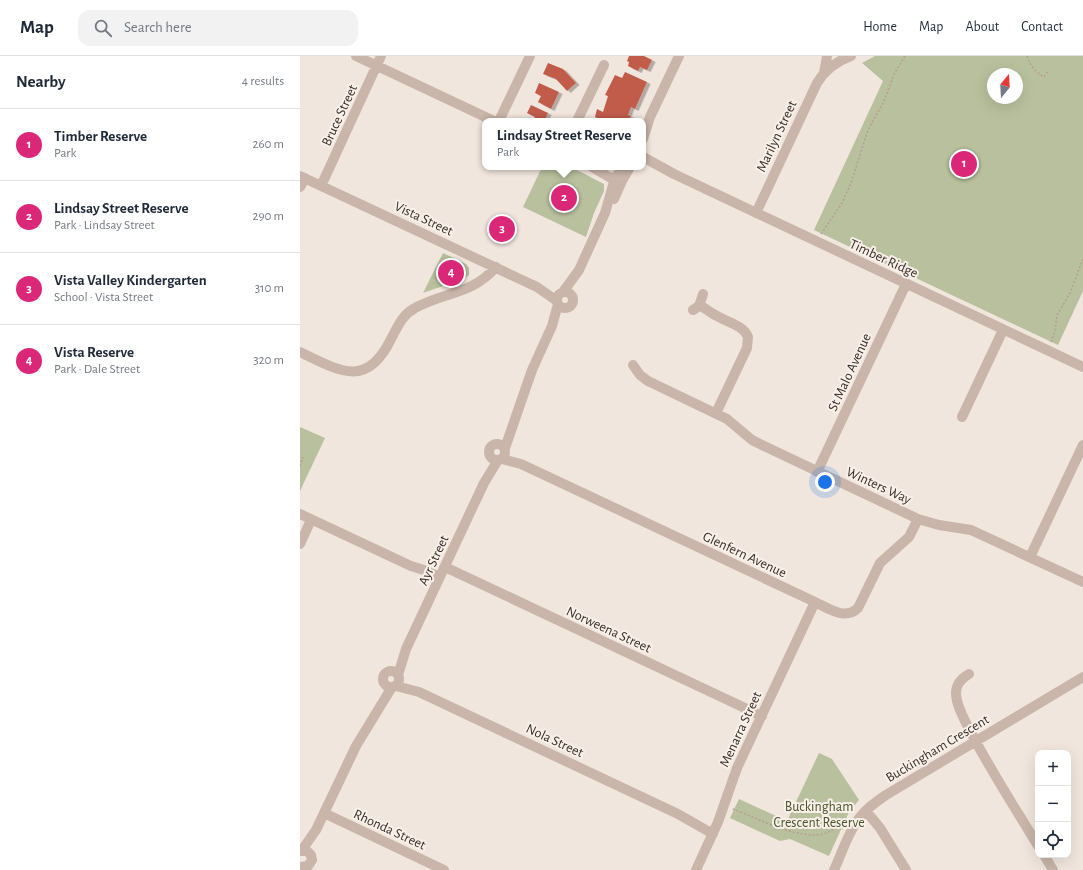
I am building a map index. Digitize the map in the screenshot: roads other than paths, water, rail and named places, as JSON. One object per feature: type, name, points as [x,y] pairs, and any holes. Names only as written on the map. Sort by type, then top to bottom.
[{"type":"street","points":[[356,56],[488,118]]},
{"type":"street","name":"Bruce Street","points":[[321,186],[382,56]]},
{"type":"street","points":[[500,118],[530,56]]},
{"type":"street","points":[[646,130],[650,117],[679,56]]},
{"type":"street","name":"Marilyn Street","points":[[824,73],[827,56]]},
{"type":"street","name":"Marilyn Street","points":[[756,213],[817,83],[824,73],[837,63],[851,56]]},
{"type":"street","points":[[578,118],[604,66]]},
{"type":"street","points":[[646,123],[650,117]]},
{"type":"street","name":"Timber Ridge","points":[[646,158],[674,174]]},
{"type":"street","name":"Timber Ridge","points":[[646,163],[674,174],[1083,367]]},
{"type":"street","points":[[602,170],[619,176]]},
{"type":"street","name":"Ayr Street","points":[[303,868],[311,862],[304,852],[324,814],[354,750],[393,680],[484,483],[503,455],[532,370],[563,299],[579,270],[605,213],[616,196],[619,176]]},
{"type":"street","name":"Vista Street","points":[[302,180],[321,186],[563,299]]},
{"type":"street","points":[[300,352],[339,370],[352,372],[371,366],[380,359],[399,323],[412,310],[423,304],[468,289],[481,281],[496,267]]},
{"type":"street","name":"St Malo Avenue","points":[[817,472],[906,284]]},
{"type":"street","points":[[703,294],[696,307],[740,328],[747,334],[748,337],[747,348],[716,413]]},
{"type":"street","points":[[962,417],[1003,330]]},
{"type":"street","name":"Winters Way","points":[[633,365],[640,375],[648,381],[716,413],[733,423],[757,443],[817,472],[918,519],[939,525],[971,530],[1083,582]]},
{"type":"street","name":"Ayr Street","points":[[484,483],[491,449],[504,434],[515,417]]},
{"type":"street","name":"Glenfern Avenue","points":[[491,449],[501,445],[503,455],[815,602],[844,614],[856,611],[880,563],[909,537],[918,519]]},
{"type":"street","points":[[1030,557],[1083,445]]},
{"type":"street","points":[[491,449],[493,459],[503,455]]},
{"type":"street","points":[[300,514],[411,566],[424,570],[439,580]]},
{"type":"street","points":[[300,544],[311,520]]},
{"type":"street","name":"Norweena Street","points":[[445,567],[762,716]]},
{"type":"street","name":"Menarra Street","points":[[696,870],[715,830],[737,768],[815,602]]},
{"type":"street","points":[[969,674],[959,682],[956,694],[960,708],[976,742],[1035,841]]},
{"type":"street","name":"Buckingham Crescent","points":[[834,870],[856,823],[866,811],[886,795],[1083,677]]},
{"type":"street","name":"Nola Street","points":[[393,680],[715,830]]},
{"type":"street","points":[[866,811],[880,828],[906,870]]},
{"type":"street","name":"Rhonda Street","points":[[324,814],[444,870]]},
{"type":"street","points":[[1046,858],[1052,870]]},
{"type":"place","name":"Timber Reserve","points":[[964,164]]},
{"type":"place","name":"Lindsay Street Reserve","points":[[564,198]]},
{"type":"place","name":"Vista Valley Kindergarten","points":[[502,229]]},
{"type":"place","name":"Vista Reserve","points":[[451,273]]},
{"type":"park label","name":"Buckingham Crescent Reserve","points":[[819,814]]}]
